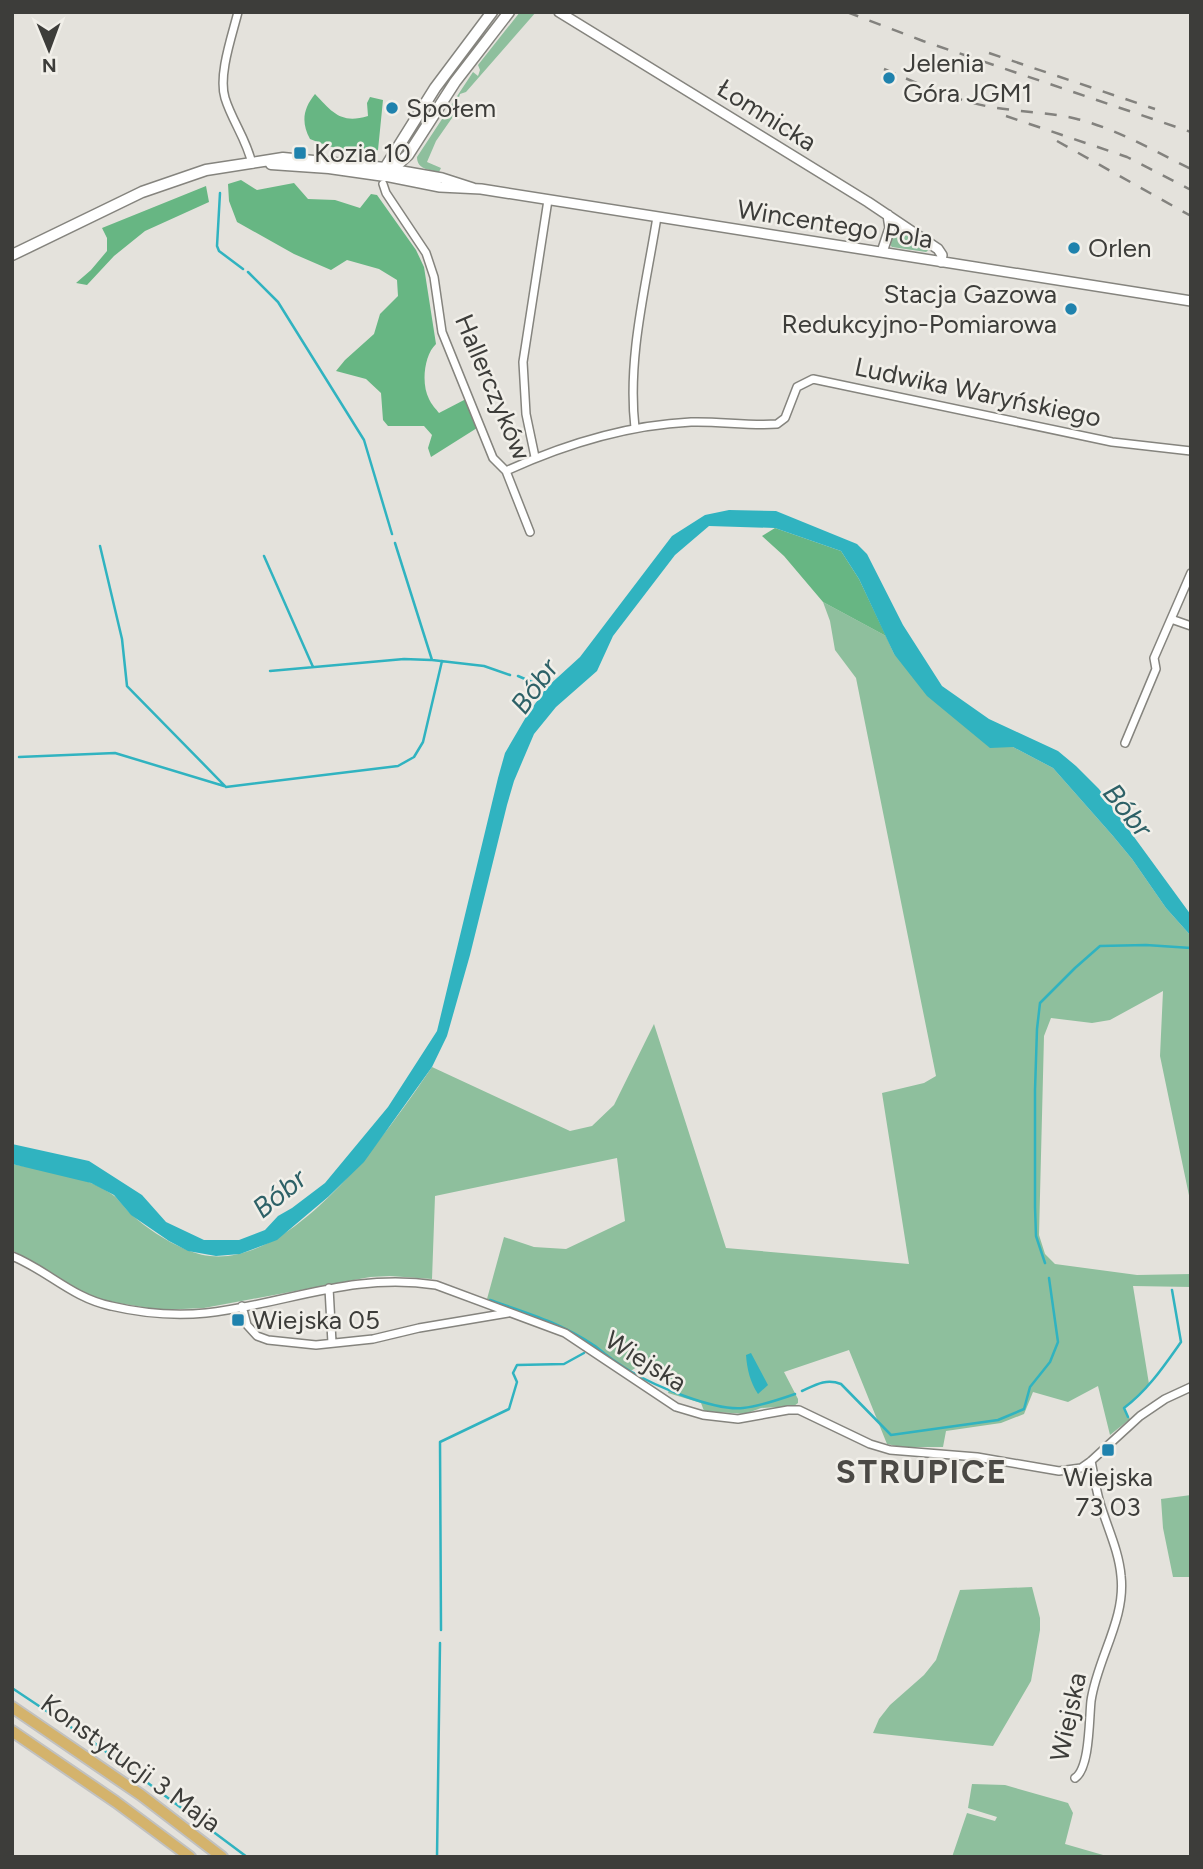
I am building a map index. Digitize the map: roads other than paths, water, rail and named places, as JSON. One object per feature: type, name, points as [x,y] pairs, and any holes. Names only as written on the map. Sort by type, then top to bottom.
[{"type":"main road","points":[[387,174],[422,106],[492,12]]},
{"type":"main road","points":[[387,174],[408,155],[471,60],[509,12]]},
{"type":"main road","name":"Wincentego Pola","points":[[12,255],[166,183],[206,170],[283,158],[387,174]]},
{"type":"main road","name":"Konstytucji 3 Maja","points":[[12,1707],[109,1773],[222,1857]]},
{"type":"main road","points":[[12,1731],[97,1788],[190,1857]]},
{"type":"street","points":[[237,12],[223,75],[224,97],[257,163]]},
{"type":"street","name":"Łomnicka","points":[[559,12],[888,215],[938,249],[942,255],[941,262]]},
{"type":"street","points":[[408,155],[412,167],[418,173]]},
{"type":"street","name":"Wincentego Pola","points":[[387,174],[418,173],[474,188],[1191,301]]},
{"type":"street","name":"Wincentego Pola","points":[[387,174],[440,187],[474,188]]},
{"type":"street","name":"Hallerczyków","points":[[387,174],[386,193],[426,253],[434,277],[442,332],[493,457],[506,471],[530,532]]},
{"type":"street","points":[[535,457],[526,414],[523,362],[548,200]]},
{"type":"street","points":[[882,252],[890,228],[888,215]]},
{"type":"street","points":[[506,471],[535,457],[635,428],[632,399],[634,371],[657,217]]},
{"type":"street","name":"Ludwika Waryńskiego","points":[[635,428],[689,422],[770,425],[782,422],[797,387],[807,380],[819,379],[1112,442],[1191,451]]},
{"type":"street","points":[[1125,743],[1156,669],[1154,658],[1191,573]]},
{"type":"street","points":[[1171,618],[1191,626]]},
{"type":"street","name":"Wiejska","points":[[12,1256],[69,1291],[110,1306],[161,1314],[206,1313],[363,1282],[436,1285],[565,1333],[676,1407],[703,1415],[738,1419],[799,1410],[870,1444],[890,1450],[977,1457],[1059,1472],[1081,1468],[1140,1416],[1165,1399],[1191,1387]]},
{"type":"street","points":[[328,1288],[332,1343]]},
{"type":"street","name":"Wiejska","points":[[242,1306],[247,1325],[257,1336],[268,1340],[316,1345],[373,1339],[419,1328],[508,1313]]},
{"type":"street","name":"Wiejska","points":[[1075,1778],[1080,1774],[1084,1758],[1092,1694],[1116,1618],[1121,1587],[1119,1564],[1100,1503],[1091,1461]]},
{"type":"water","points":[[729,510],[776,511],[857,544],[867,554],[903,625],[942,686],[989,719],[1058,751],[1099,789],[1191,915],[1191,936],[1166,908],[1132,859],[1053,768],[1013,747],[990,748],[927,696],[894,654],[859,579],[841,551],[775,528],[709,526],[675,555],[613,636],[597,671],[556,707],[534,734],[507,805],[447,1036],[432,1067],[364,1162],[328,1197],[277,1240],[240,1254],[216,1256],[188,1251],[169,1241],[131,1215],[114,1195],[91,1183],[12,1164],[12,1144],[89,1161],[142,1195],[166,1222],[204,1240],[239,1240],[265,1230],[278,1216],[325,1183],[388,1107],[437,1031],[505,753],[526,717],[546,688],[580,657],[672,536],[705,515]]},
{"type":"water","points":[[751,1353],[768,1385],[758,1394],[747,1365],[746,1355]]},
{"type":"waterway","points":[[220,193],[217,246],[219,251],[243,269]]},
{"type":"waterway","points":[[248,272],[278,302],[364,440],[392,534]]},
{"type":"waterway","name":"Bóbr","points":[[395,543],[432,660],[484,666],[510,675]]},
{"type":"waterway","points":[[100,546],[122,639],[127,686],[226,787],[398,766],[414,757],[423,742],[442,661]]},
{"type":"waterway","points":[[264,556],[313,667]]},
{"type":"waterway","points":[[270,671],[404,659],[431,660]]},
{"type":"waterway","name":"Bóbr","points":[[518,676],[546,688]]},
{"type":"waterway","points":[[19,757],[115,753],[224,786]]},
{"type":"waterway","points":[[1045,1263],[1036,1236],[1035,1207],[1035,1090],[1040,1003],[1100,946],[1191,948]]},
{"type":"waterway","points":[[802,1391],[825,1382],[841,1384],[891,1435],[998,1420],[1024,1409],[1030,1387],[1050,1362],[1058,1342],[1049,1278]]},
{"type":"waterway","points":[[1128,1417],[1124,1408],[1148,1386],[1181,1342],[1172,1290]]},
{"type":"waterway","points":[[490,1300],[557,1325],[595,1346]]},
{"type":"waterway","points":[[592,1348],[595,1346],[654,1384],[717,1406],[750,1407],[795,1394]]},
{"type":"waterway","points":[[441,1630],[440,1442],[509,1409],[517,1382],[513,1373],[517,1365],[564,1364],[584,1353]]},
{"type":"waterway","points":[[437,1857],[440,1643]]},
{"type":"waterway","points":[[12,1688],[93,1742],[247,1857]]},
{"type":"railway","points":[[847,12],[923,41],[1191,132]]},
{"type":"railway","points":[[989,53],[1155,109]]},
{"type":"railway","points":[[884,69],[936,91],[977,104],[1092,123],[1191,169]]},
{"type":"railway","points":[[1006,116],[1127,157],[1191,190]]},
{"type":"railway","points":[[1057,141],[1191,216]]},
{"type":"place","name":"Jelenia Góra JGM1","points":[[889,78]]},
{"type":"place","name":"Społem","points":[[392,108]]},
{"type":"place","name":"Kozia 10","points":[[300,153]]},
{"type":"place","name":"Orlen","points":[[1074,248]]},
{"type":"place","name":"Stacja Gazowa Redukcyjno-Pomiarowa","points":[[1071,309]]},
{"type":"place","name":"Wiejska 05","points":[[238,1320]]},
{"type":"place","name":"Wiejska 73 03","points":[[1108,1450]]},
{"type":"district","name":"STRUPICE","points":[[922,1471]]}]
